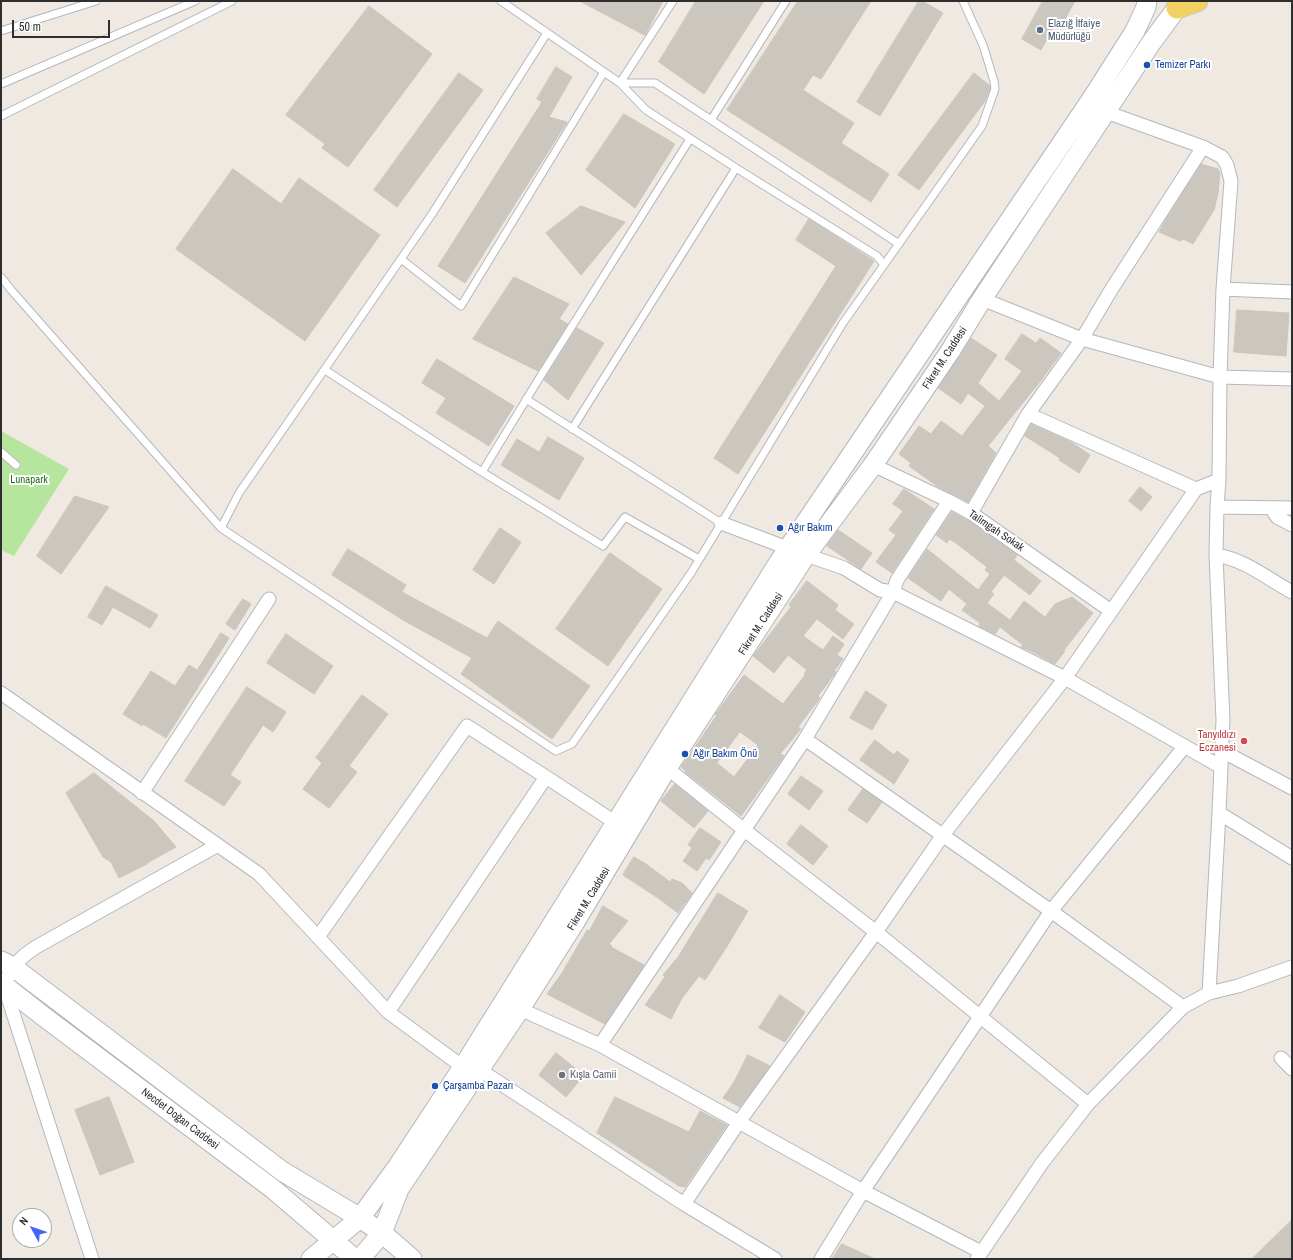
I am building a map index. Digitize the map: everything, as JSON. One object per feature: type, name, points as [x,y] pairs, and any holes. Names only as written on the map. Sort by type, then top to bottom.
[{"type":"main road","points":[[311,1259],[360,1218],[472,1069],[616,822],[788,549],[1093,97],[1134,31],[1146,7],[1147,1]]},
{"type":"main road","points":[[1179,5],[1197,1]]},
{"type":"main road","name":"Fikret M. Caddesi","points":[[360,1259],[382,1233],[399,1189],[472,1069],[520,1010],[575,922],[667,768],[806,556],[873,465],[951,350],[982,299],[1151,43],[1179,5]]},
{"type":"main road","points":[[7,964],[282,1171],[360,1218],[382,1233],[412,1259]]},
{"type":"main road","name":"Necdet Doğan Caddesi","points":[[2,984],[273,1189],[355,1259]]},
{"type":"street","points":[[1106,112],[1203,147],[1222,157],[1227,165],[1231,181],[1223,289],[1216,556],[1223,720],[1209,993]]},
{"type":"street","points":[[971,514],[1028,414],[1082,338],[1203,147]]},
{"type":"street","points":[[1223,289],[1292,292]]},
{"type":"street","points":[[982,299],[1082,338],[1220,377],[1292,379]]},
{"type":"street","points":[[1028,414],[1196,488]]},
{"type":"street","name":"Talimgah Sokak","points":[[873,465],[949,501],[971,514],[1112,611]]},
{"type":"street","points":[[684,1204],[739,1122],[876,932],[943,835],[1065,678],[1196,488],[1219,480]]},
{"type":"street","points":[[600,1045],[743,829],[805,739],[893,592],[897,580],[949,501]]},
{"type":"street","points":[[1217,507],[1292,508]]},
{"type":"street","points":[[1271,508],[1277,517],[1292,525]]},
{"type":"street","points":[[721,523],[806,556],[844,568],[880,590],[893,592],[1065,678],[1221,767]]},
{"type":"street","points":[[1216,556],[1232,558],[1292,592]]},
{"type":"street","points":[[142,793],[269,599]]},
{"type":"street","points":[[1,693],[259,874],[388,1012],[472,1069],[684,1204],[775,1259]]},
{"type":"street","points":[[318,937],[466,726],[616,822]]},
{"type":"street","points":[[805,739],[943,835],[1183,1007]]},
{"type":"street","points":[[821,1259],[863,1191],[1051,912],[1185,746]]},
{"type":"street","points":[[1222,751],[1292,788]]},
{"type":"street","points":[[667,768],[876,932],[1088,1104]]},
{"type":"street","points":[[388,1012],[546,777]]},
{"type":"street","points":[[1219,813],[1292,858]]},
{"type":"street","points":[[92,1259],[2,984],[7,964],[218,845]]},
{"type":"street","points":[[520,1010],[600,1045],[979,1255],[1042,1163],[1088,1104],[1183,1007],[1209,993],[1238,986],[1292,966]]},
{"type":"street","points":[[1281,1058],[1292,1069]]},
{"type":"lane","points":[[1,31],[96,1]]},
{"type":"lane","points":[[1,84],[195,1]]},
{"type":"lane","points":[[1,116],[232,1]]},
{"type":"lane","points":[[501,1],[620,83],[646,110],[877,256],[884,265]]},
{"type":"lane","points":[[620,83],[673,1]]},
{"type":"lane","points":[[711,120],[786,1]]},
{"type":"lane","points":[[1,277],[221,528],[556,751],[572,744],[699,559],[843,323],[982,126],[995,89],[983,45],[963,1]]},
{"type":"lane","points":[[221,528],[239,493],[432,214],[547,33]]},
{"type":"lane","points":[[401,259],[461,306],[604,72]]},
{"type":"lane","points":[[620,83],[655,83],[899,244]]},
{"type":"lane","points":[[482,472],[526,399],[690,139]]},
{"type":"lane","points":[[572,428],[736,168]]},
{"type":"lane","points":[[324,370],[482,472],[603,546],[626,517],[699,559]]},
{"type":"lane","points":[[526,399],[721,523]]},
{"type":"lane","points":[[1,452],[16,465]]},
{"type":"green space","name":"Lunapark","points":[[1,431],[69,469],[14,556],[1,550]]},
{"type":"building","points":[[580,1],[663,1],[645,35]]},
{"type":"building","points":[[696,1],[764,1],[704,94],[659,62]]},
{"type":"building","points":[[798,1],[871,1],[821,79],[813,75],[803,90],[854,123],[841,143],[889,174],[871,202],[727,110]]},
{"type":"building","points":[[919,1],[922,1],[943,13],[880,116],[857,102]]},
{"type":"building","name":"Elazığ İtfaiye Müdürlüğü","points":[[1043,1],[1075,1],[1064,21],[1059,18],[1041,50],[1022,39]]},
{"type":"building","points":[[369,6],[432,54],[348,167],[322,148],[325,144],[286,115]]},
{"type":"building","points":[[556,67],[572,77],[549,117],[567,122],[465,283],[438,266],[542,102],[537,99]]},
{"type":"building","points":[[459,73],[483,90],[397,207],[374,190]]},
{"type":"building","points":[[974,73],[989,85],[990,88],[985,101],[919,190],[898,175]]},
{"type":"building","points":[[624,114],[675,144],[635,208],[586,170]]},
{"type":"building","points":[[1201,164],[1218,169],[1220,173],[1218,193],[1214,210],[1193,244],[1183,239],[1180,241],[1159,232]]},
{"type":"building","points":[[233,169],[281,204],[299,178],[380,235],[305,341],[176,249]]},
{"type":"building","points":[[581,206],[625,222],[581,275],[546,233]]},
{"type":"building","points":[[809,219],[874,261],[738,474],[714,458],[836,266],[796,240]]},
{"type":"building","points":[[514,277],[569,304],[559,319],[568,324],[538,371],[473,339]]},
{"type":"building","points":[[1237,310],[1289,313],[1286,356],[1234,352]]},
{"type":"building","points":[[577,328],[604,343],[568,400],[544,380]]},
{"type":"building","points":[[1022,334],[1036,343],[1040,338],[1061,353],[1039,383],[988,446],[996,453],[968,502],[937,486],[909,466],[911,463],[899,454],[919,426],[931,434],[941,421],[962,436],[985,406],[968,393],[961,404],[938,388],[971,338],[997,355],[978,383],[999,401],[1022,371],[1005,359]]},
{"type":"building","points":[[437,359],[514,406],[489,446],[436,413],[446,398],[422,383]]},
{"type":"building","points":[[1031,424],[1071,442],[1090,455],[1079,473],[1059,460],[1060,458],[1025,436]]},
{"type":"building","points":[[548,437],[584,458],[559,500],[501,465],[517,439],[539,452]]},
{"type":"building","points":[[1140,487],[1152,497],[1141,511],[1129,501]]},
{"type":"building","points":[[904,489],[934,509],[892,573],[876,562],[896,535],[889,530],[903,511],[893,504]]},
{"type":"building","points":[[75,496],[109,507],[61,574],[37,556]]},
{"type":"building","points":[[952,512],[967,520],[1017,555],[1014,560],[1041,581],[1030,595],[1004,575],[991,592],[994,594],[987,603],[1010,620],[1024,601],[1045,617],[1055,604],[1072,597],[1093,613],[1055,664],[1021,647],[1023,645],[1000,627],[995,634],[979,626],[980,623],[962,610],[967,604],[949,589],[941,601],[908,578],[927,549],[978,590],[990,574],[985,570],[987,567],[956,543],[949,539],[947,543],[936,535]]},
{"type":"building","points":[[500,528],[521,542],[494,584],[473,570]]},
{"type":"building","points":[[838,530],[872,553],[861,569],[827,546]]},
{"type":"building","points":[[348,549],[406,585],[402,592],[487,638],[498,621],[590,686],[552,739],[461,674],[472,658],[403,620],[332,575]]},
{"type":"building","points":[[610,553],[662,589],[608,666],[556,629]]},
{"type":"building","points":[[807,581],[838,605],[835,610],[854,624],[843,639],[817,619],[803,636],[823,650],[833,636],[844,644],[837,655],[843,659],[834,671],[836,672],[818,696],[820,698],[798,727],[801,729],[780,754],[784,756],[741,816],[685,772],[686,771],[681,767],[717,715],[715,714],[744,675],[783,704],[805,675],[804,674],[807,670],[788,655],[774,673],[753,656],[791,607],[789,605]],"holes":[[[740,732],[758,745],[734,777],[717,763]]]},
{"type":"building","points":[[106,586],[158,615],[150,628],[113,607],[102,625],[88,617]]},
{"type":"building","points":[[243,599],[251,604],[235,630],[226,624]]},
{"type":"building","points":[[221,633],[229,638],[166,738],[143,724],[142,726],[123,714],[151,671],[175,686],[189,665],[197,670]]},
{"type":"building","points":[[286,634],[333,666],[314,694],[267,663]]},
{"type":"building","points":[[247,687],[286,712],[273,732],[263,725],[230,775],[241,782],[224,806],[185,781]]},
{"type":"building","points":[[866,691],[887,705],[872,730],[850,718]]},
{"type":"building","points":[[362,695],[388,714],[349,766],[357,772],[329,808],[303,789],[322,763],[316,758]]},
{"type":"building","points":[[875,740],[894,755],[897,751],[909,760],[894,784],[860,760]]},
{"type":"building","points":[[94,773],[154,821],[176,847],[119,878],[111,862],[103,857],[66,793]]},
{"type":"building","points":[[801,776],[823,791],[809,810],[788,794]]},
{"type":"building","points":[[675,784],[708,811],[694,828],[661,801]]},
{"type":"building","points":[[863,789],[882,802],[867,823],[848,810]]},
{"type":"building","points":[[801,825],[828,846],[813,865],[787,844]]},
{"type":"building","points":[[700,828],[721,842],[709,860],[706,858],[697,871],[683,861],[692,848],[688,845]]},
{"type":"building","points":[[634,857],[670,882],[672,879],[682,883],[692,893],[678,913],[623,875]]},
{"type":"building","points":[[718,893],[748,911],[705,980],[699,976],[682,998],[671,1019],[645,1005],[665,977],[663,975],[678,957]]},
{"type":"building","points":[[603,906],[628,921],[609,944],[612,946],[611,947],[644,965],[605,1024],[547,994],[562,973],[587,930],[589,931]]},
{"type":"building","points":[[780,995],[805,1012],[785,1042],[759,1028]]},
{"type":"building","name":"Kışla Camii","points":[[556,1053],[584,1075],[566,1097],[539,1075]]},
{"type":"building","points":[[748,1055],[770,1066],[740,1107],[723,1098],[734,1082]]},
{"type":"building","points":[[109,1097],[134,1162],[100,1175],[75,1110]]},
{"type":"building","points":[[615,1097],[689,1132],[700,1111],[727,1125],[685,1187],[679,1186],[597,1133]]},
{"type":"building","points":[[1292,1220],[1292,1259],[1252,1259]]},
{"type":"building","points":[[842,1244],[875,1259],[832,1259]]},
{"type":"place","name":"Elazığ İtfaiye Müdürlüğü","points":[[1040,30]]},
{"type":"place","name":"Temizer Parkı","points":[[1147,65]]},
{"type":"place","name":"Ağır Bakım","points":[[780,528]]},
{"type":"place","name":"Tanyıldızı Eczanesi","points":[[1244,741]]},
{"type":"place","name":"Ağır Bakım Önü","points":[[685,754]]},
{"type":"place","name":"Kışla Camii","points":[[562,1075]]},
{"type":"place","name":"Çarşamba Pazarı","points":[[435,1086]]}]
